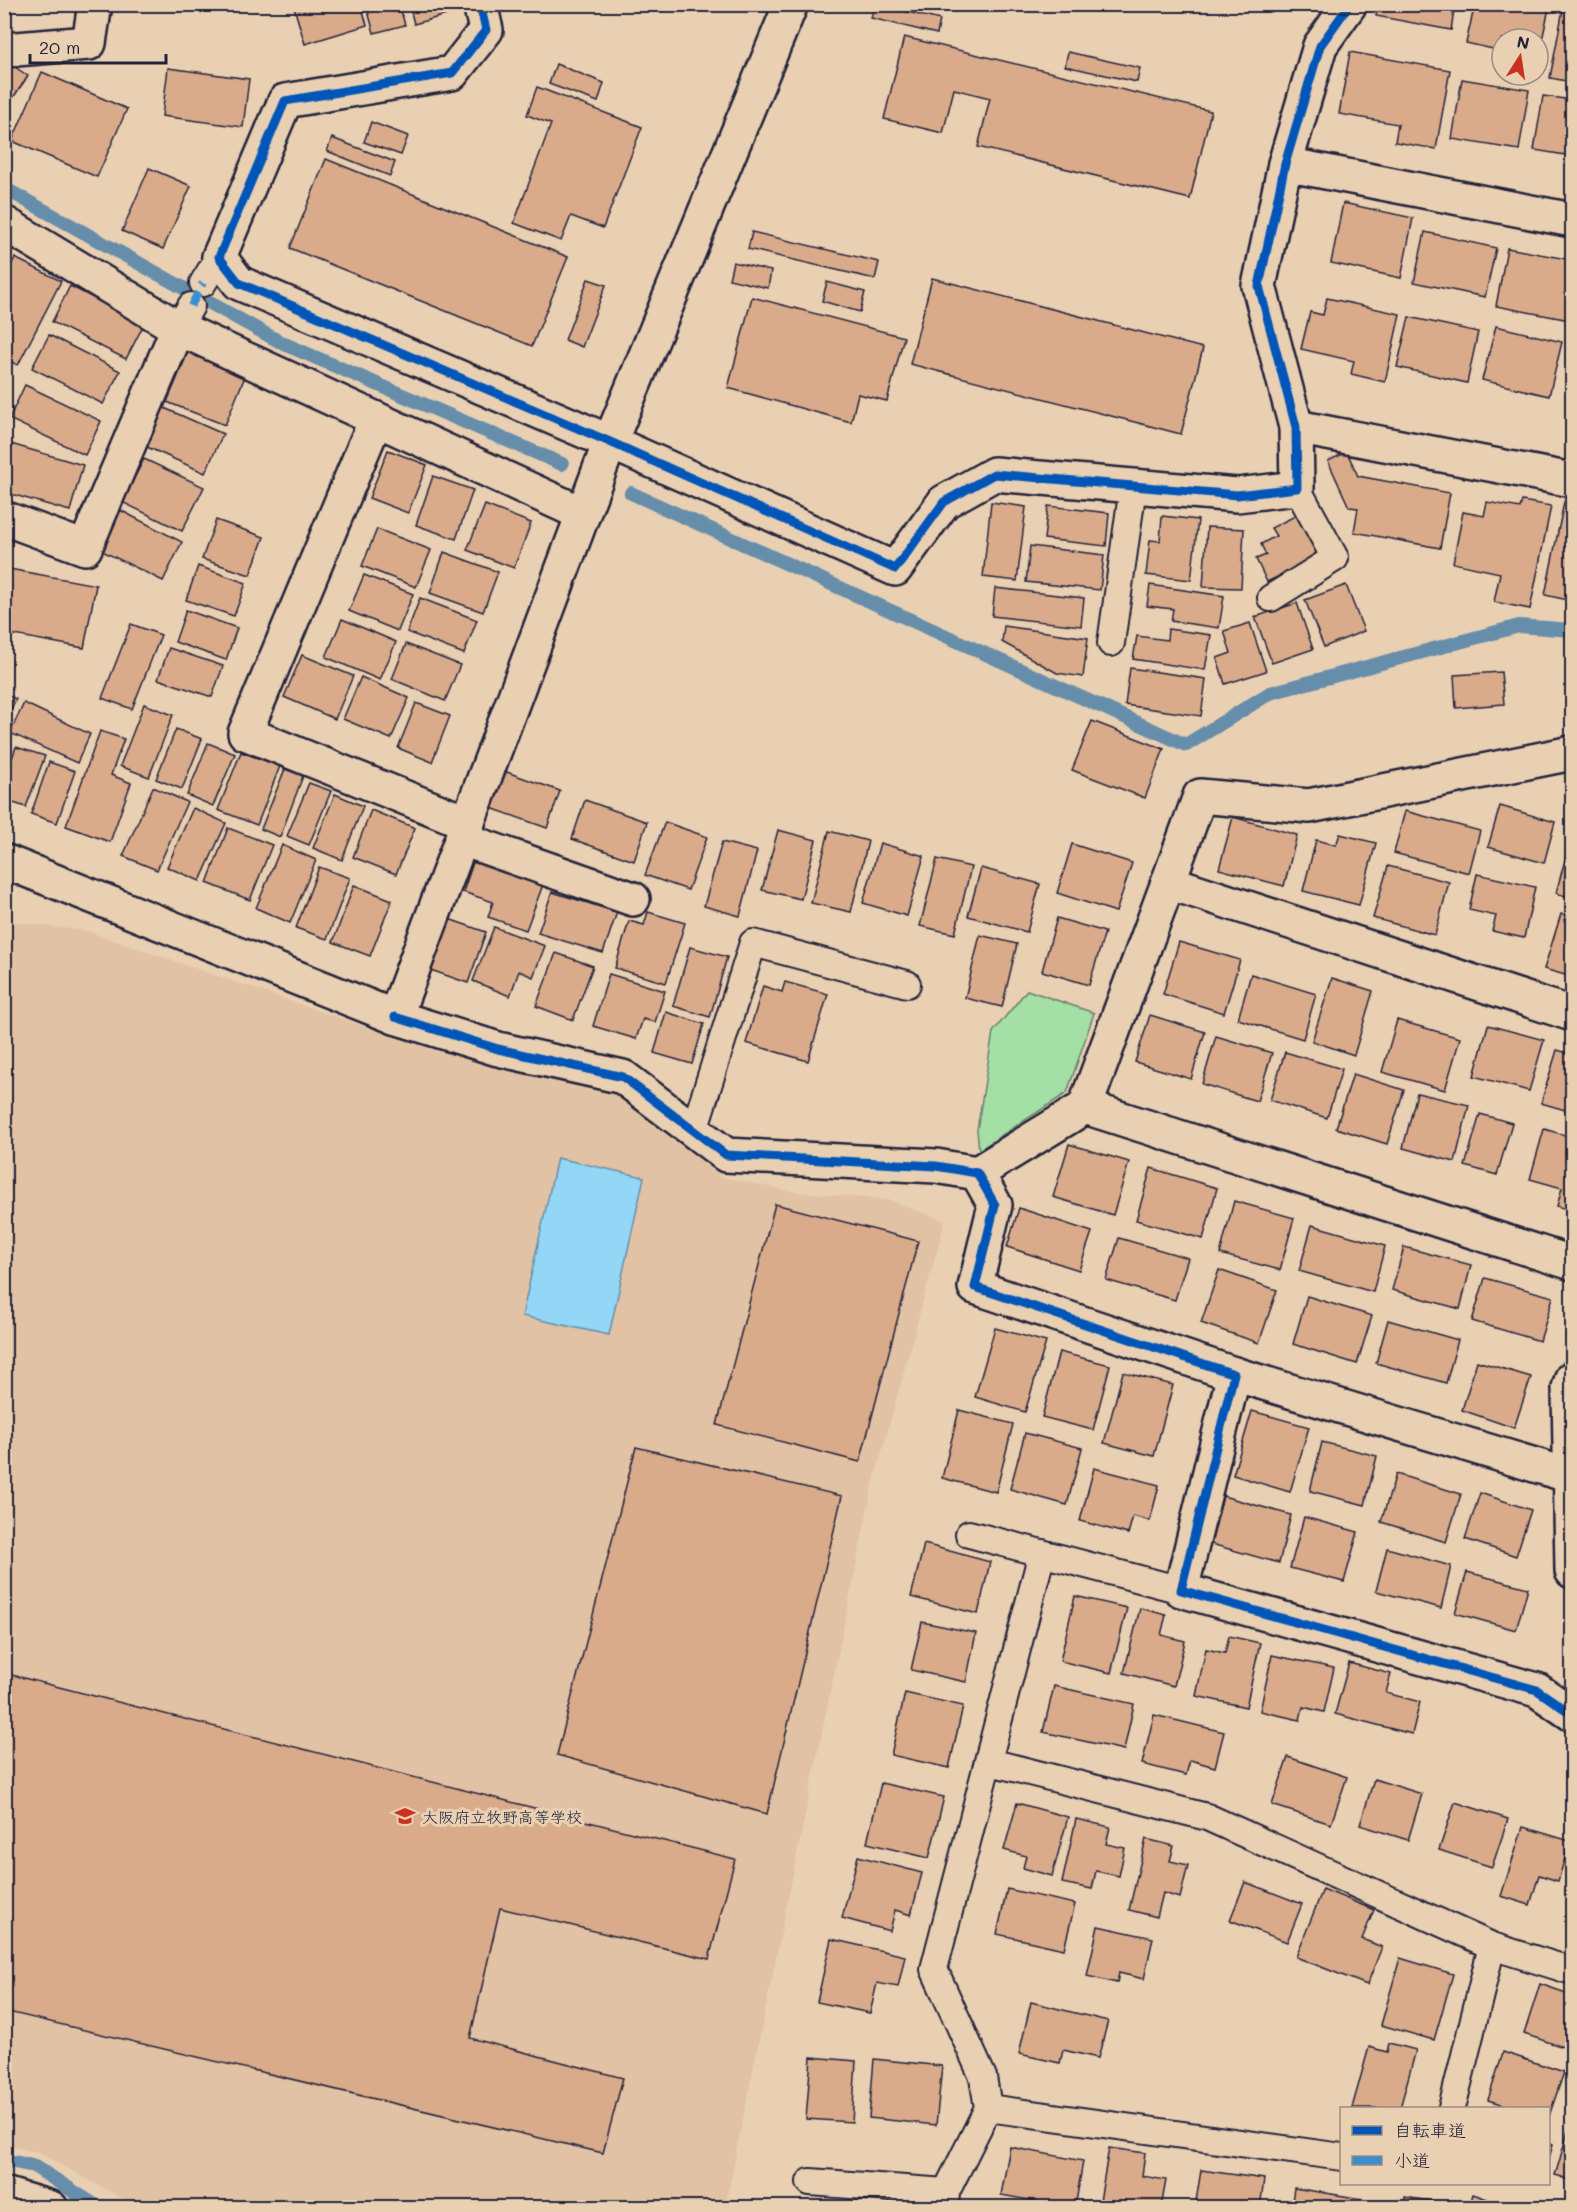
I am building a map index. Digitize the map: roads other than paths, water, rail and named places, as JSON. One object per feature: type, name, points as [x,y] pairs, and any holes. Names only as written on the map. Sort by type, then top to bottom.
[{"type":"street","points":[[4,50],[88,43],[94,4]]},
{"type":"street","points":[[480,4],[486,30],[452,73],[285,101],[211,270],[610,442],[895,569],[944,502],[994,474],[1238,495],[1298,488],[1296,427],[1258,285],[1285,164],[1320,46],[1350,4]]},
{"type":"street","points":[[395,1017],[610,442],[791,4]]},
{"type":"street","points":[[1285,164],[1572,220]]},
{"type":"street","points":[[4,223],[376,419],[583,514]]},
{"type":"street","points":[[4,518],[85,548],[185,317]]},
{"type":"street","points":[[376,419],[245,734],[465,831],[633,899]]},
{"type":"street","points":[[1296,427],[1572,480]]},
{"type":"street","points":[[4,861],[395,1017],[498,1049],[623,1077],[726,1155],[936,1166],[977,1173],[1084,1107],[1200,796],[1309,806],[1572,753]]},
{"type":"street","points":[[1168,882],[1572,1014]]},
{"type":"street","points":[[1084,1107],[1572,1263]]},
{"type":"street","points":[[977,1173],[995,1205],[975,1287],[1234,1374],[1571,1476]]},
{"type":"street","points":[[1234,1374],[1181,1590],[1537,1690],[1572,1714]]},
{"type":"street","points":[[1572,1378],[1569,1388],[1572,1570]]},
{"type":"street","points":[[4,2194],[51,2208]]},
{"type":"lane","points":[[1112,643],[1133,487]]},
{"type":"lane","points":[[1271,598],[1335,558],[1298,488]]},
{"type":"lane","points":[[694,1130],[753,943],[907,984]]},
{"type":"lane","points":[[969,1534],[1181,1590]]},
{"type":"lane","points":[[810,2182],[946,2200],[988,2108],[983,2077],[934,1969],[990,1762],[1042,1553]]},
{"type":"lane","points":[[990,1762],[1207,1817],[1492,1946],[1572,1971]]},
{"type":"lane","points":[[1452,2107],[1492,1946]]},
{"type":"lane","points":[[988,2108],[1340,2157]]},
{"type":"water","points":[[557,1158],[644,1177],[609,1335],[522,1316]]},
{"type":"waterway","points":[[4,188],[282,343],[562,464]]},
{"type":"waterway","points":[[631,493],[1186,745],[1270,693],[1519,626],[1572,630]]},
{"type":"waterway","points":[[4,2160],[34,2166],[99,2208]]},
{"type":"place","name":"大阪府立牧野高等学校","points":[[405,1816]]}]
